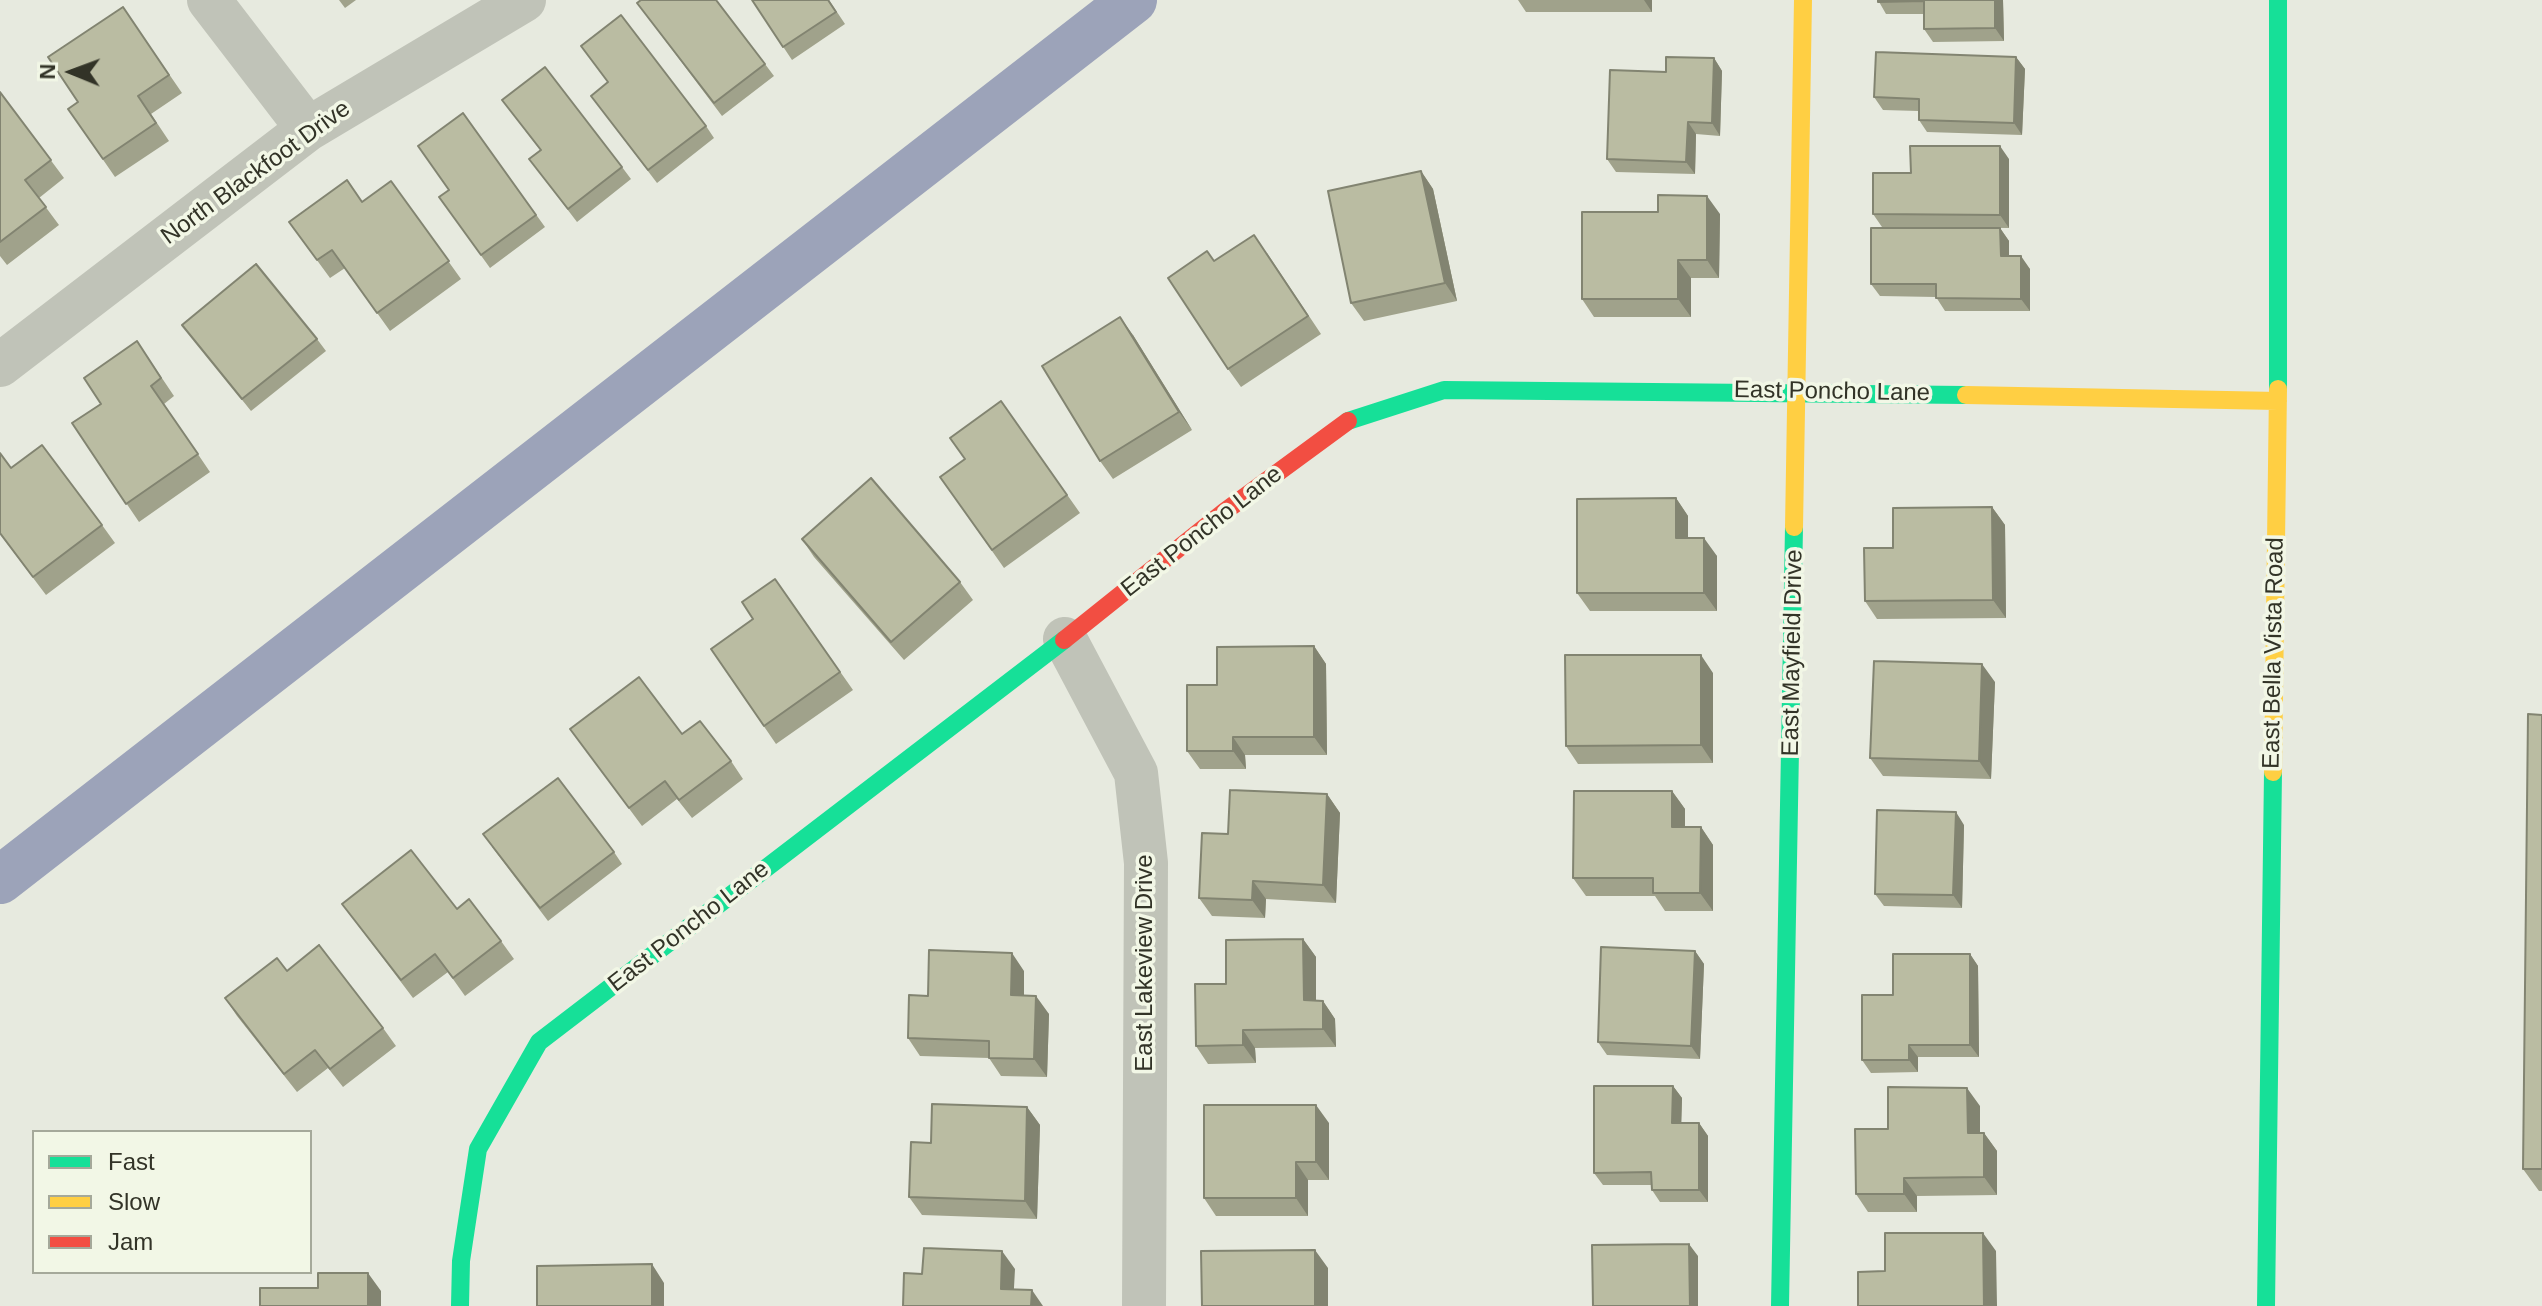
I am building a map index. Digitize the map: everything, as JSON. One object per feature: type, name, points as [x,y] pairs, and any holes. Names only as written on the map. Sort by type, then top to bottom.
[{"type":"street","points":[[209,0],[308,129]]},
{"type":"street","name":"North Blackfoot Drive","points":[[0,365],[308,129],[524,0]]},
{"type":"street","name":"East Mayfield Drive","points":[[1780,1306],[1803,0]]},
{"type":"street","name":"East Bella Vista Road","points":[[2266,1306],[2278,401],[2278,0]]},
{"type":"street","name":"East Poncho Lane","points":[[460,1306],[461,1261],[478,1149],[539,1042],[1065,639],[1224,512],[1351,419],[1444,390],[1798,391],[2278,401]]},
{"type":"street","name":"East Lakeview Drive","points":[[1065,639],[1136,773],[1138,788],[1146,863],[1144,1306]]},
{"type":"building","points":[[641,0],[716,0],[765,64],[714,103],[637,3]]},
{"type":"building","points":[[752,0],[828,0],[836,12],[783,47]]},
{"type":"building","points":[[1878,0],[1995,0],[1995,28],[1924,29],[1924,1]]},
{"type":"building","points":[[123,7],[169,75],[138,96],[156,123],[103,159],[68,109],[78,102],[48,57]]},
{"type":"building","points":[[621,15],[706,126],[648,170],[591,96],[608,82],[581,46]]},
{"type":"building","points":[[1876,52],[2016,57],[2014,123],[1919,120],[1919,99],[1874,97]]},
{"type":"building","points":[[1666,57],[1714,58],[1712,123],[1688,122],[1686,162],[1607,159],[1610,70],[1666,72]]},
{"type":"building","points":[[545,67],[622,167],[568,209],[529,159],[541,150],[502,100]]},
{"type":"building","points":[[0,92],[51,160],[25,180],[46,207],[0,242]]},
{"type":"building","points":[[463,113],[536,215],[481,255],[439,197],[449,190],[418,146]]},
{"type":"building","points":[[1910,146],[2000,146],[2000,215],[1873,214],[1873,173],[1911,173]]},
{"type":"building","points":[[1421,171],[1445,283],[1351,303],[1328,191]]},
{"type":"building","points":[[347,180],[362,202],[391,181],[449,261],[377,313],[332,250],[317,260],[289,222]]},
{"type":"building","points":[[1658,195],[1707,196],[1707,260],[1678,260],[1678,299],[1582,299],[1582,212],[1658,212]]},
{"type":"building","points":[[1871,228],[2000,228],[2001,256],[2021,256],[2021,299],[1936,298],[1936,284],[1871,284]]},
{"type":"building","points":[[1254,235],[1308,316],[1228,369],[1168,278],[1207,251],[1214,261]]},
{"type":"building","points":[[256,264],[317,339],[242,399],[182,325]]},
{"type":"building","points":[[1120,317],[1179,412],[1100,461],[1042,366]]},
{"type":"building","points":[[137,341],[161,378],[151,386],[198,454],[126,504],[72,423],[101,404],[84,378]]},
{"type":"building","points":[[1001,401],[1067,495],[992,550],[940,477],[965,459],[950,438]]},
{"type":"building","points":[[42,445],[102,525],[33,577],[0,533],[0,453],[11,468]]},
{"type":"building","points":[[871,478],[960,582],[891,642],[802,539]]},
{"type":"building","points":[[1676,498],[1676,538],[1704,538],[1704,593],[1577,593],[1577,499]]},
{"type":"building","points":[[1992,507],[1993,600],[1865,601],[1864,548],[1893,548],[1893,508]]},
{"type":"building","points":[[775,579],[840,672],[764,726],[711,649],[753,619],[742,602]]},
{"type":"building","points":[[1314,646],[1314,737],[1233,737],[1233,751],[1187,751],[1187,685],[1217,685],[1217,647]]},
{"type":"building","points":[[1565,655],[1701,655],[1701,745],[1566,746]]},
{"type":"building","points":[[1874,661],[1982,664],[1979,761],[1870,758]]},
{"type":"building","points":[[639,677],[682,734],[700,721],[731,761],[679,800],[665,781],[629,808],[570,729]]},
{"type":"building","points":[[2528,714],[2542,715],[2542,1169],[2523,1169]]},
{"type":"building","points":[[558,778],[614,852],[540,908],[483,834]]},
{"type":"building","points":[[1230,790],[1327,794],[1323,885],[1253,881],[1252,900],[1199,898],[1202,833],[1228,834]]},
{"type":"building","points":[[1574,791],[1672,791],[1672,827],[1701,827],[1700,893],[1653,893],[1653,878],[1573,878]]},
{"type":"building","points":[[1877,810],[1956,812],[1953,895],[1875,894]]},
{"type":"building","points":[[411,850],[457,909],[469,899],[501,941],[453,978],[435,954],[401,980],[342,904]]},
{"type":"building","points":[[1303,939],[1304,1000],[1323,1001],[1323,1029],[1243,1030],[1243,1045],[1196,1046],[1195,984],[1226,984],[1226,940]]},
{"type":"building","points":[[319,945],[383,1028],[330,1069],[315,1050],[284,1074],[225,998],[277,958],[287,971]]},
{"type":"building","points":[[1601,947],[1695,951],[1691,1046],[1598,1042]]},
{"type":"building","points":[[929,950],[1012,953],[1011,995],[1036,996],[1034,1059],[989,1058],[989,1041],[908,1038],[909,995],[928,996]]},
{"type":"building","points":[[1893,954],[1970,954],[1970,1045],[1909,1045],[1909,1060],[1862,1060],[1862,995],[1893,995]]},
{"type":"building","points":[[1594,1086],[1673,1086],[1672,1123],[1699,1123],[1699,1190],[1652,1190],[1651,1172],[1594,1173]]},
{"type":"building","points":[[1888,1087],[1967,1088],[1968,1133],[1984,1133],[1984,1177],[1904,1178],[1904,1194],[1856,1194],[1855,1129],[1888,1129]]},
{"type":"building","points":[[932,1104],[1027,1107],[1025,1201],[909,1197],[911,1142],[931,1143]]},
{"type":"building","points":[[1204,1105],[1316,1105],[1316,1162],[1296,1162],[1296,1198],[1204,1198]]},
{"type":"building","points":[[1885,1233],[1983,1233],[1984,1306],[1858,1306],[1858,1272],[1885,1271]]},
{"type":"building","points":[[1689,1244],[1690,1306],[1593,1306],[1592,1245]]},
{"type":"building","points":[[924,1248],[1002,1251],[1001,1289],[1032,1290],[1031,1306],[903,1306],[904,1273],[922,1274]]},
{"type":"building","points":[[1315,1250],[1315,1306],[1202,1306],[1201,1251]]},
{"type":"building","points":[[652,1264],[652,1306],[537,1306],[537,1266]]},
{"type":"building","points":[[318,1273],[368,1273],[368,1306],[260,1306],[260,1288],[318,1288]]},
{"type":"waterway","points":[[0,880],[1133,0]]},
{"type":"traffic: fast","points":[[2278,0],[2278,389]]},
{"type":"traffic: fast","points":[[1348,421],[1444,390],[1966,395]]},
{"type":"traffic: fast","points":[[1780,1306],[1794,527]]},
{"type":"traffic: fast","points":[[460,1306],[461,1261],[478,1149],[539,1042],[1064,640]]},
{"type":"traffic: fast","points":[[2266,1306],[2273,772]]},
{"type":"traffic: slow","points":[[1794,527],[1803,0]]},
{"type":"traffic: slow","points":[[2273,772],[2278,389]]},
{"type":"traffic: slow","points":[[1966,395],[2278,401]]},
{"type":"traffic: jam","points":[[1064,640],[1224,512],[1348,421]]}]
